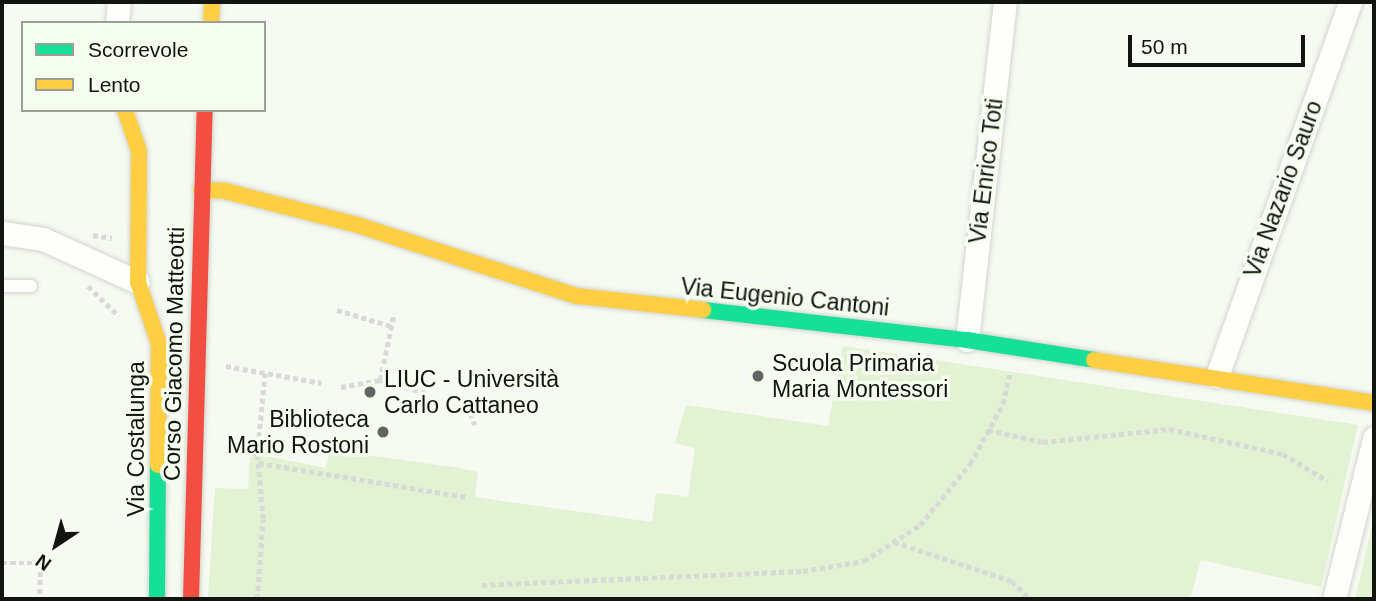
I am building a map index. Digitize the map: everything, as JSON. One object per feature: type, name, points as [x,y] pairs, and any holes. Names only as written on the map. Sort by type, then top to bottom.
[{"type":"street","points":[[117,21],[119,2]]},
{"type":"street","points":[[211,21],[212,2]]},
{"type":"street","name":"Via Enrico Toti","points":[[967,340],[1005,2]]},
{"type":"street","name":"Via Nazario Sauro","points":[[1217,376],[1350,2]]},
{"type":"street","name":"Via Costalunga","points":[[126,112],[139,151],[138,282],[159,344],[158,599]]},
{"type":"street","name":"Corso Giacomo Matteotti","points":[[191,599],[205,112]]},
{"type":"street","name":"Via Eugenio Cantoni","points":[[201,190],[225,191],[360,226],[577,296],[1015,346],[1374,403]]},
{"type":"street","points":[[2,233],[43,239],[138,282]]},
{"type":"street","points":[[1334,599],[1374,438]]},
{"type":"lane","points":[[2,286],[31,286]]},
{"type":"path","points":[[84,284],[122,321]]},
{"type":"path","points":[[337,310],[391,326]]},
{"type":"path","points":[[380,380],[394,313]]},
{"type":"path","points":[[482,585],[803,571],[864,561],[920,524],[970,464],[1003,404],[1015,346]]},
{"type":"path","points":[[197,364],[321,383]]},
{"type":"path","points":[[257,599],[263,519],[259,464],[265,373]]},
{"type":"path","points":[[341,387],[380,380],[427,393]]},
{"type":"path","points":[[468,405],[475,425]]},
{"type":"path","points":[[988,430],[1043,442],[1169,429],[1283,454],[1328,481]]},
{"type":"path","points":[[259,464],[466,497]]},
{"type":"path","points":[[894,541],[1012,581],[1030,599]]},
{"type":"path","points":[[2,563],[41,563],[40,599]]},
{"type":"green space","points":[[843,346],[1358,425],[1321,587],[1201,560],[1190,599],[208,599],[215,488],[248,489],[250,453],[326,468],[330,450],[460,468],[478,472],[475,497],[652,522],[656,493],[688,497],[695,448],[675,443],[686,405],[828,426]]},
{"type":"green space","points":[[1374,517],[1374,599],[1355,599]]},
{"type":"traffic: fast","points":[[703,310],[967,340],[1094,360]]},
{"type":"traffic: fast","points":[[157,599],[158,465]]},
{"type":"traffic: slow","points":[[211,21],[212,2]]},
{"type":"traffic: slow","points":[[126,112],[139,151],[138,282],[159,344],[158,465]]},
{"type":"traffic: slow","points":[[201,190],[225,191],[361,226],[577,296],[703,310]]},
{"type":"traffic: slow","points":[[1094,360],[1374,403]]},
{"type":"traffic: jam","points":[[191,599],[205,112]]},
{"type":"place","name":"Scuola Primaria Maria Montessori","points":[[758,376]]},
{"type":"place","name":"LIUC - Università Carlo Cattaneo","points":[[370,392]]},
{"type":"place","name":"Biblioteca Mario Rostoni","points":[[383,432]]}]
